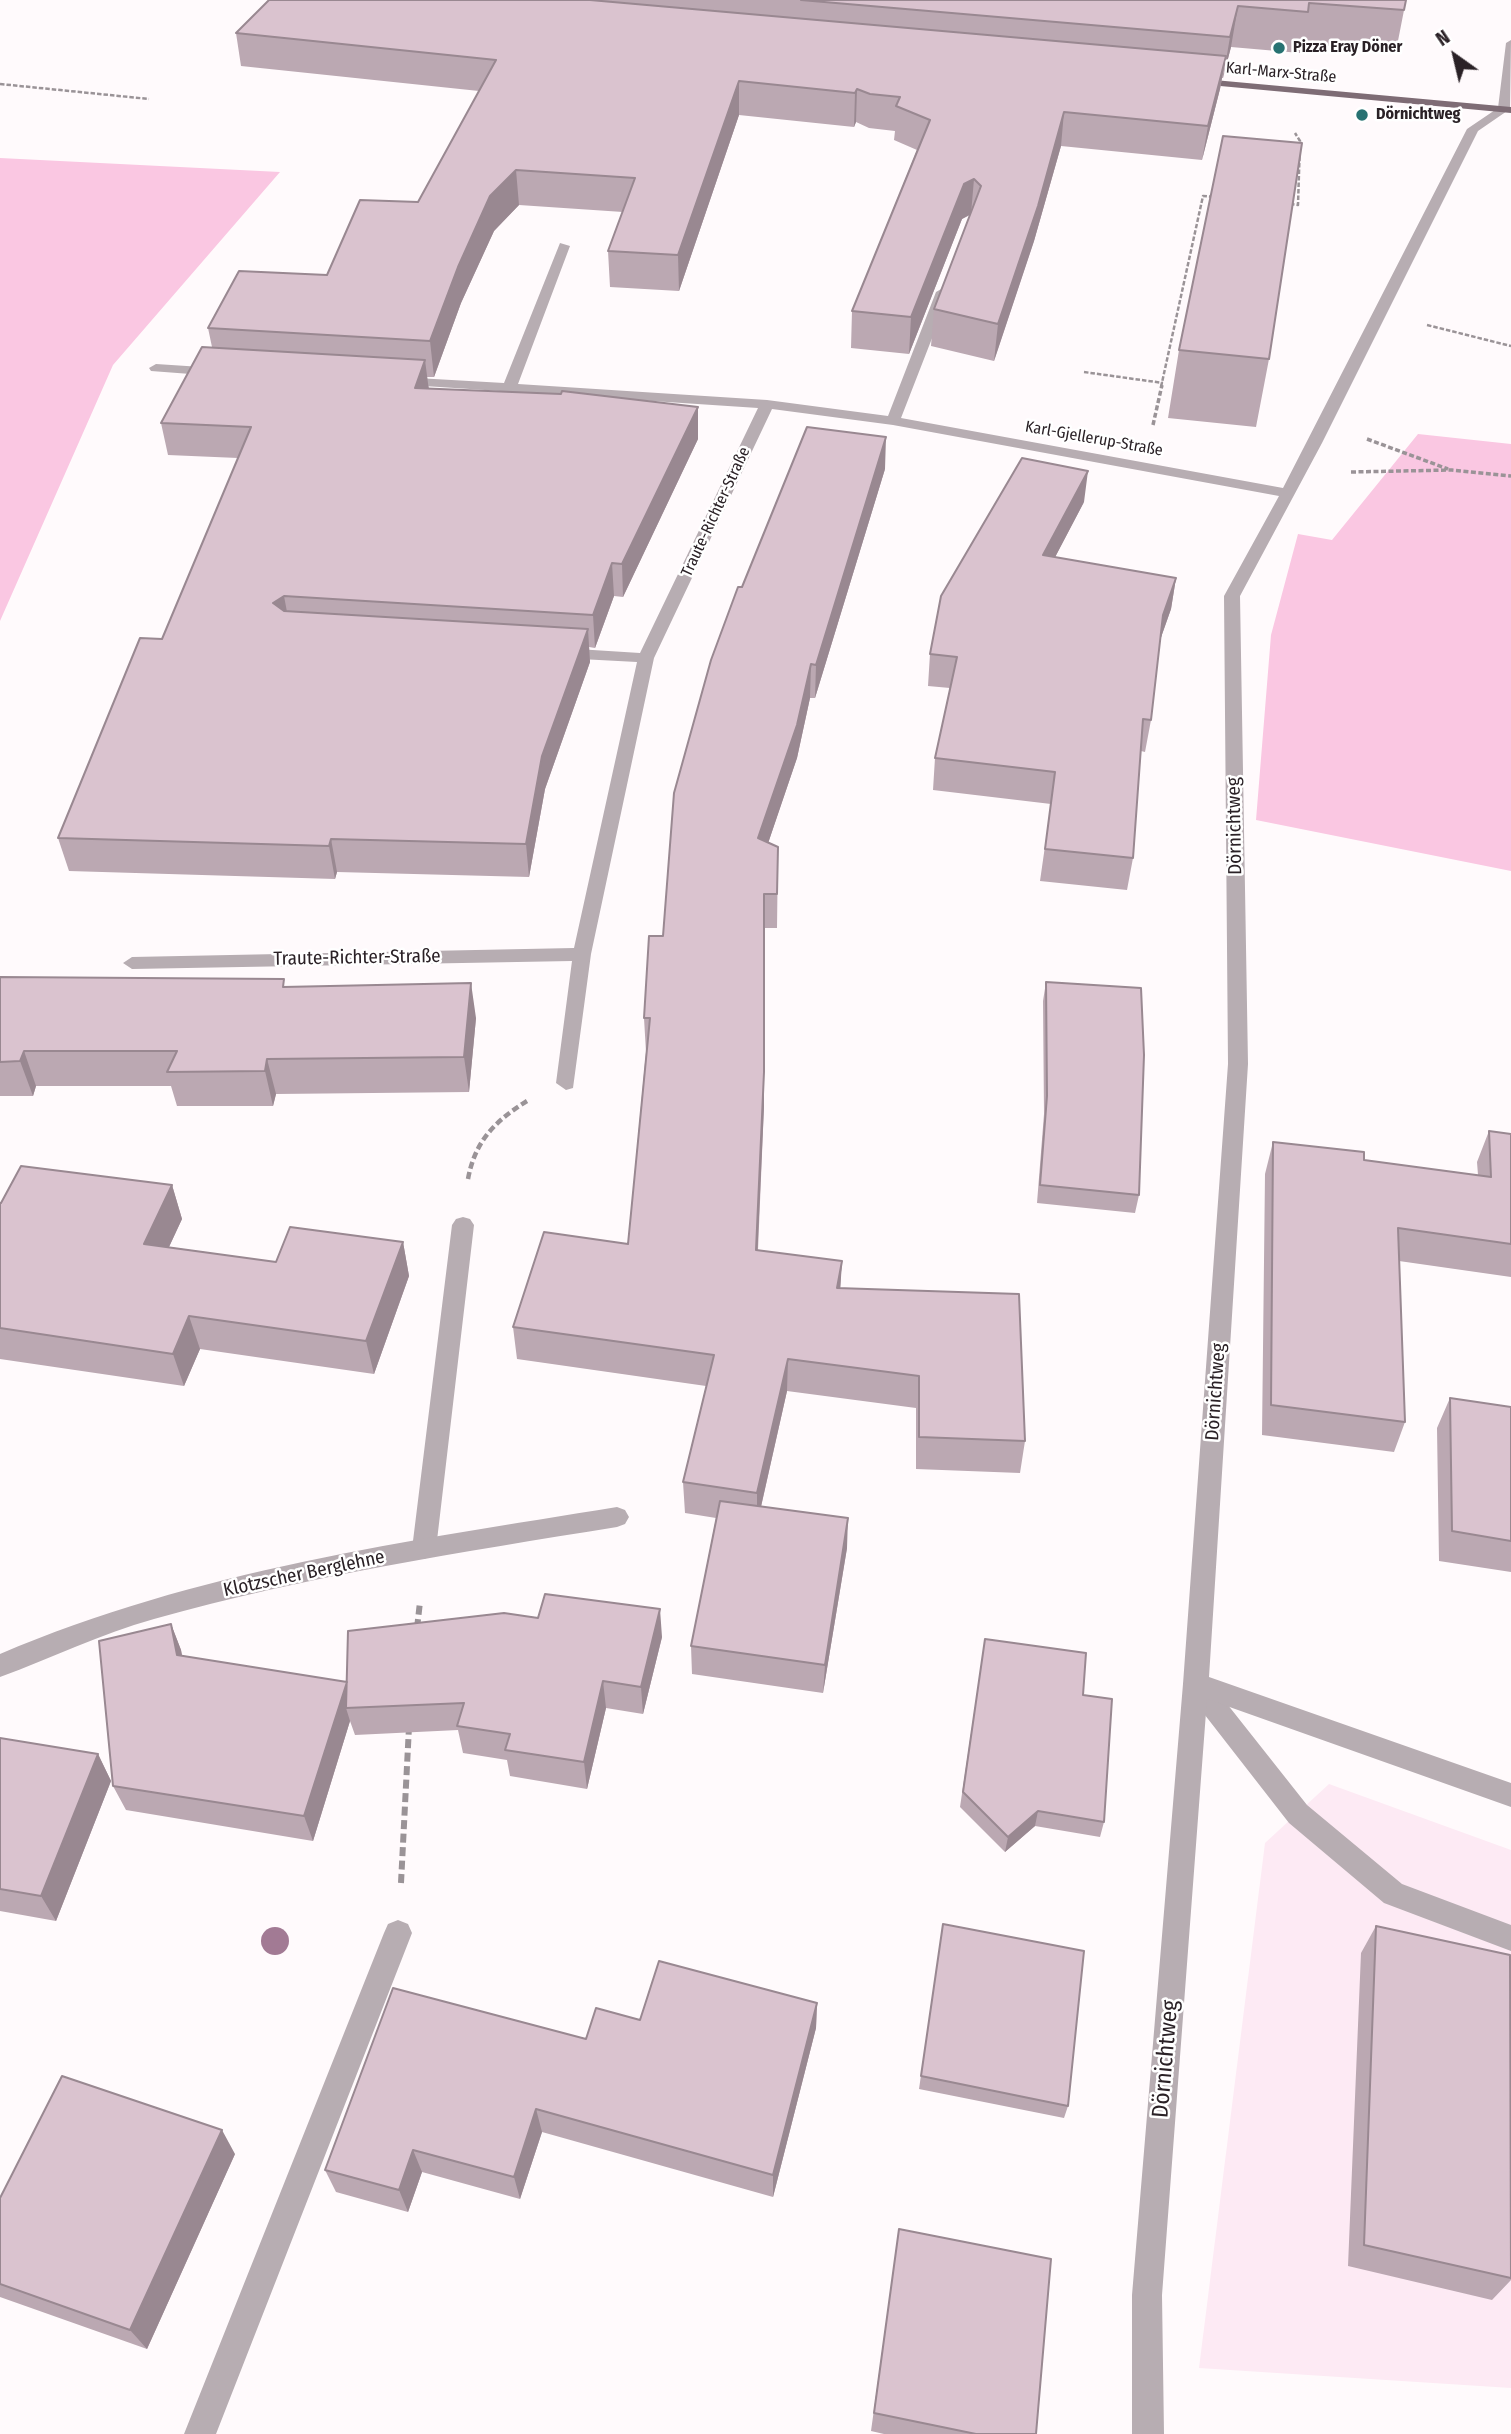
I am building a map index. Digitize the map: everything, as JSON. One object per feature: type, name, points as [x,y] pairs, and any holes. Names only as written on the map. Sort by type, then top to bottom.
[{"type":"main road","name":"Karl-Marx-Straße","points":[[1183,80],[1508,110]]},
{"type":"street","points":[[1508,110],[1511,43]]},
{"type":"street","name":"Dörnichtweg","points":[[1148,2434],[1147,2295],[1196,1684],[1238,1064],[1232,597],[1474,129],[1508,110]]},
{"type":"street","points":[[510,387],[564,246]]},
{"type":"street","points":[[893,421],[947,282]]},
{"type":"street","points":[[156,368],[238,373]]},
{"type":"street","name":"Karl-Gjellerup-Straße","points":[[388,381],[767,404],[893,421],[1288,493]]},
{"type":"street","name":"Traute-Richter-Straße","points":[[566,1083],[582,954],[646,658],[767,404]]},
{"type":"street","points":[[550,652],[646,658]]},
{"type":"street","name":"Traute-Richter-Straße","points":[[132,963],[582,954]]},
{"type":"street","points":[[424,1549],[463,1225]]},
{"type":"street","name":"Klotzscher Berglehne","points":[[0,1666],[86,1629],[217,1592],[424,1549],[617,1517]]},
{"type":"street","points":[[1196,1684],[1511,1795]]},
{"type":"street","points":[[1196,1684],[1298,1814],[1393,1894],[1511,1938]]},
{"type":"street","points":[[200,2434],[398,1933]]},
{"type":"path","points":[[0,84],[149,99]]},
{"type":"path","points":[[1285,204],[1298,205],[1300,141],[1294,130]]},
{"type":"path","points":[[1150,437],[1203,195],[1216,197]]},
{"type":"path","points":[[1419,324],[1511,346]]},
{"type":"path","points":[[1084,372],[1163,383]]},
{"type":"path","points":[[1363,437],[1452,470]]},
{"type":"path","points":[[1344,472],[1452,470],[1511,476]]},
{"type":"path","points":[[463,1225],[471,1155],[493,1122],[540,1093],[566,1083]]},
{"type":"path","points":[[416,1642],[424,1549]]},
{"type":"path","points":[[398,1933],[410,1723]]},
{"type":"shaded area","points":[[0,158],[280,172],[113,365],[0,621]]},
{"type":"shaded area","points":[[1418,434],[1511,444],[1511,871],[1256,820],[1271,635],[1298,534],[1332,540]]},
{"type":"shaded area","points":[[1329,1784],[1511,1850],[1511,2388],[1199,2368],[1265,1843]]},
{"type":"building","points":[[269,0],[590,0],[1226,56],[1208,126],[1064,112],[1038,206],[998,324],[934,309],[981,186],[974,179],[964,184],[911,317],[852,311],[930,120],[896,106],[900,97],[870,94],[857,89],[855,93],[739,81],[678,255],[608,251],[635,178],[516,170],[490,196],[458,267],[430,341],[208,328],[239,271],[327,275],[360,200],[418,202],[496,60],[236,33]]},
{"type":"building","points":[[801,0],[1406,0],[1404,10],[1309,3],[1308,12],[1238,6],[1230,37]]},
{"type":"building","points":[[1223,136],[1302,143],[1269,359],[1179,350]]},
{"type":"building","points":[[202,347],[425,360],[415,388],[561,394],[562,391],[698,407],[622,564],[612,563],[593,615],[284,596],[273,603],[284,611],[588,629],[542,756],[526,844],[331,839],[329,846],[58,838],[140,638],[162,639],[251,427],[161,423]]},
{"type":"building","points":[[807,427],[886,437],[816,665],[811,664],[797,725],[758,838],[778,847],[777,894],[764,894],[764,1072],[756,1250],[842,1261],[837,1288],[1019,1294],[1025,1441],[919,1437],[919,1376],[788,1359],[757,1493],[683,1482],[714,1355],[513,1327],[544,1232],[628,1244],[650,1018],[644,1018],[649,936],[663,936],[674,793],[711,660],[738,587],[742,587]]},
{"type":"building","points":[[1022,458],[1088,471],[1043,555],[1176,578],[1163,615],[1151,720],[1143,719],[1133,858],[1045,849],[1055,772],[935,758],[957,657],[930,654],[941,596]]},
{"type":"building","points":[[0,977],[284,979],[283,987],[471,983],[464,1057],[267,1059],[265,1071],[167,1072],[177,1051],[24,1051],[20,1061],[0,1062]]},
{"type":"building","points":[[1046,982],[1141,988],[1144,1055],[1139,1195],[1040,1185],[1047,1096]]},
{"type":"building","points":[[1489,1131],[1511,1134],[1511,1244],[1398,1228],[1405,1422],[1271,1405],[1273,1142],[1364,1152],[1364,1160],[1491,1177]]},
{"type":"building","points":[[21,1166],[172,1185],[144,1244],[276,1262],[290,1227],[403,1242],[366,1341],[189,1316],[173,1354],[0,1328],[0,1203]]},
{"type":"building","points":[[1450,1398],[1511,1407],[1511,1541],[1452,1531]]},
{"type":"building","points":[[720,1501],[848,1518],[825,1665],[691,1646]]},
{"type":"building","points":[[545,1594],[660,1609],[641,1687],[603,1681],[584,1762],[505,1750],[510,1734],[457,1726],[464,1703],[346,1708],[348,1631],[504,1613],[538,1618]]},
{"type":"building","points":[[171,1624],[177,1655],[347,1682],[304,1816],[113,1786],[99,1641]]},
{"type":"building","points":[[985,1639],[1086,1653],[1083,1695],[1112,1699],[1104,1822],[1038,1811],[1008,1837],[963,1792]]},
{"type":"building","points":[[0,1738],[98,1754],[41,1896],[0,1889]]},
{"type":"building","points":[[943,1924],[1084,1951],[1068,2106],[921,2076]]},
{"type":"building","points":[[1376,1926],[1510,1955],[1511,2278],[1364,2245]]},
{"type":"building","points":[[659,1961],[817,2003],[773,2175],[536,2109],[514,2177],[413,2150],[399,2190],[325,2170],[393,1988],[586,2039],[596,2008],[640,2020]]},
{"type":"building","points":[[62,2076],[222,2130],[130,2330],[0,2284],[0,2198]]},
{"type":"building","points":[[899,2229],[1051,2259],[1036,2434],[976,2434],[874,2413]]},
{"type":"place","name":"Pizza Eray Döner","points":[[1279,48]]},
{"type":"place","name":"Dörnichtweg","points":[[1362,115]]}]
